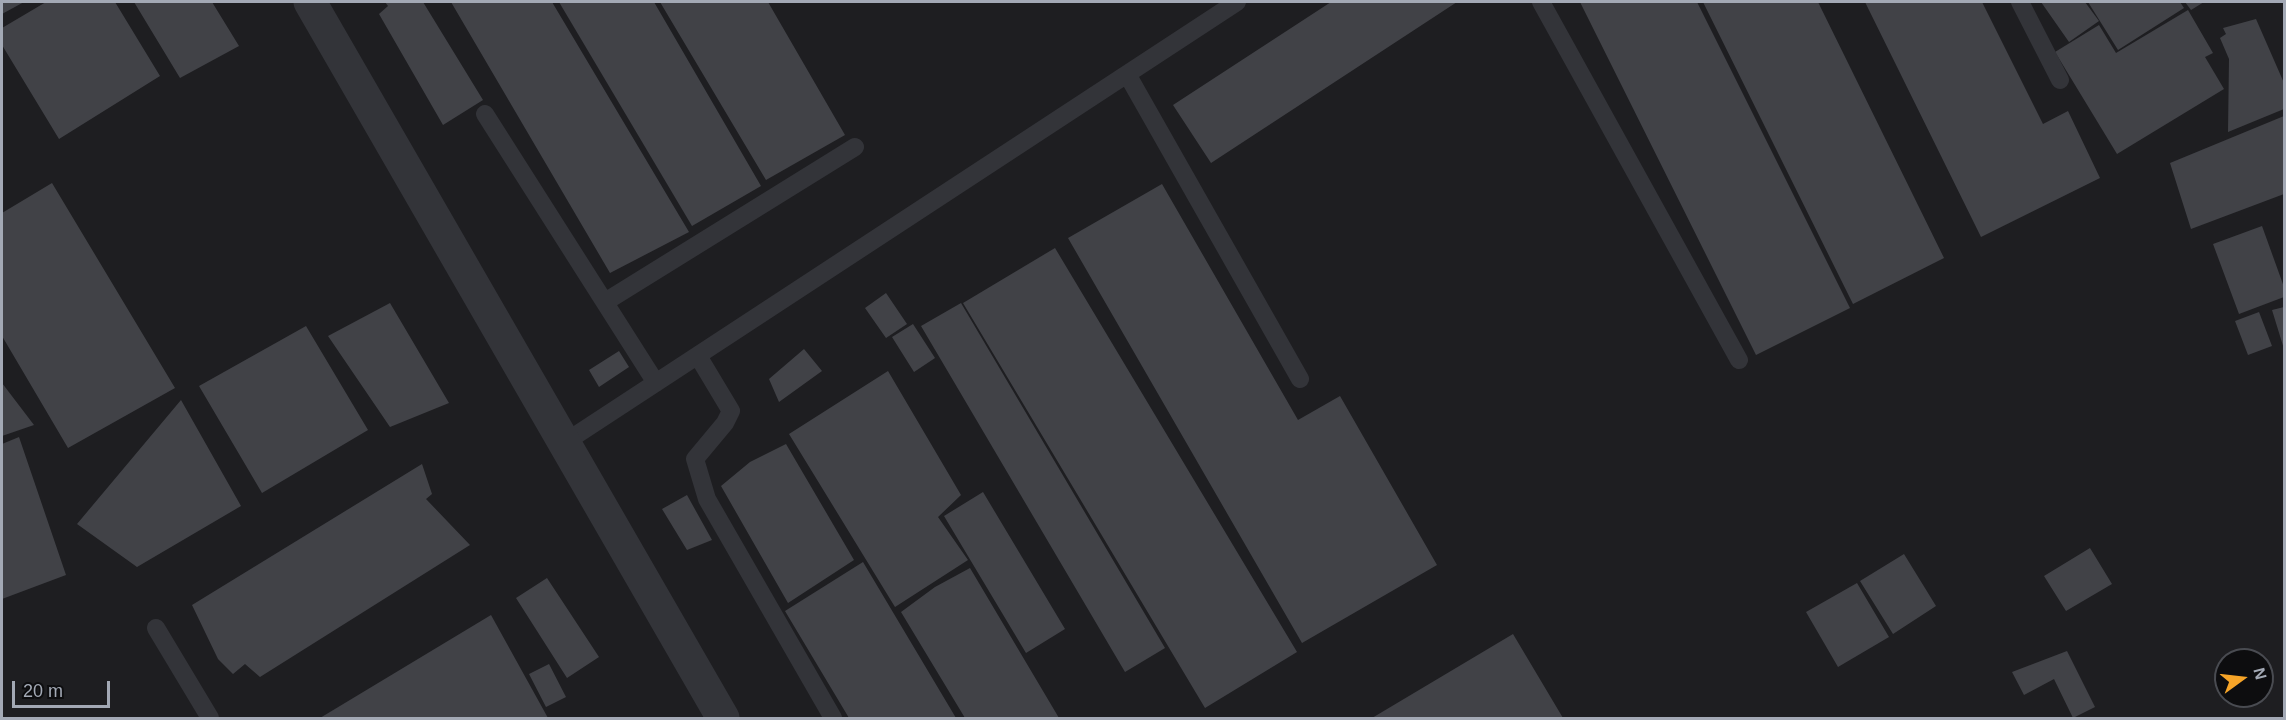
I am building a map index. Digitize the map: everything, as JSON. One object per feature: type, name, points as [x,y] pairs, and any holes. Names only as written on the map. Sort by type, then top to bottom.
[{"type":"street","points":[[310,2],[723,718]]},
{"type":"lane","points":[[564,443],[1237,2]]},
{"type":"lane","points":[[1541,2],[1739,360]]},
{"type":"lane","points":[[2020,2],[2060,80]]},
{"type":"lane","points":[[1127,74],[1300,379]]},
{"type":"lane","points":[[485,114],[656,383]]},
{"type":"lane","points":[[604,302],[855,147]]},
{"type":"lane","points":[[698,356],[731,411],[725,423],[695,459],[707,500],[833,718]]},
{"type":"lane","points":[[156,628],[210,718]]},
{"type":"shaded area","points":[[2,2],[2284,2],[2284,718],[2,718]]},
{"type":"building","points":[[2,2],[24,2],[2,14]]},
{"type":"building","points":[[46,2],[115,2],[160,76],[59,139],[2,45],[2,28]]},
{"type":"building","points":[[134,2],[212,2],[239,46],[180,78]]},
{"type":"building","points":[[385,2],[423,2],[483,100],[443,125],[379,14],[388,6]]},
{"type":"building","points":[[451,2],[552,2],[689,232],[610,273]]},
{"type":"building","points":[[559,2],[654,2],[761,186],[692,226]]},
{"type":"building","points":[[660,2],[768,2],[845,135],[766,180]]},
{"type":"building","points":[[1331,2],[1457,2],[1211,163],[1173,105]]},
{"type":"building","points":[[1580,2],[1697,2],[1850,308],[1756,355]]},
{"type":"building","points":[[1703,2],[1818,2],[1944,258],[1853,304]]},
{"type":"building","points":[[1865,2],[1982,2],[2043,124],[2068,111],[2100,178],[1981,237]]},
{"type":"building","points":[[2041,2],[2085,2],[2099,21],[2069,42]]},
{"type":"building","points":[[2088,2],[2180,2],[2184,8],[2118,50]]},
{"type":"building","points":[[2185,2],[2204,2],[2191,10]]},
{"type":"building","points":[[2188,10],[2213,53],[2205,57],[2224,89],[2117,154],[2055,52],[2099,25],[2116,53]]},
{"type":"building","points":[[2256,19],[2284,83],[2284,109],[2228,132],[2229,59],[2220,38],[2226,34],[2223,28]]},
{"type":"building","points":[[2284,116],[2284,194],[2191,229],[2170,163]]},
{"type":"building","points":[[52,183],[175,388],[68,448],[2,336],[2,213]]},
{"type":"building","points":[[1162,184],[1298,420],[1340,396],[1437,565],[1302,643],[1068,238]]},
{"type":"building","points":[[2262,226],[2284,287],[2284,297],[2239,314],[2213,244]]},
{"type":"building","points":[[1055,248],[1297,652],[1205,708],[963,303]]},
{"type":"building","points":[[886,293],[907,324],[886,338],[865,308]]},
{"type":"building","points":[[390,303],[449,403],[390,427],[328,336]]},
{"type":"building","points":[[961,303],[1165,648],[1125,672],[921,326]]},
{"type":"building","points":[[2284,307],[2284,349],[2272,310]]},
{"type":"building","points":[[2259,312],[2272,346],[2248,355],[2235,321]]},
{"type":"building","points":[[913,324],[935,358],[914,372],[892,337]]},
{"type":"building","points":[[306,326],[368,430],[262,493],[199,386]]},
{"type":"building","points":[[804,349],[822,371],[779,402],[769,379]]},
{"type":"building","points":[[619,351],[629,367],[599,387],[589,370]]},
{"type":"building","points":[[888,371],[961,495],[938,517],[968,560],[895,607],[789,434]]},
{"type":"building","points":[[2,383],[34,425],[2,436]]},
{"type":"building","points":[[181,400],[241,506],[137,567],[77,524]]},
{"type":"building","points":[[19,437],[66,575],[2,599],[2,444]]},
{"type":"building","points":[[786,444],[854,560],[788,603],[721,486],[750,462]]},
{"type":"building","points":[[422,464],[432,494],[426,499],[470,545],[260,677],[245,664],[233,674],[218,659],[192,605]]},
{"type":"building","points":[[983,492],[1065,629],[1026,653],[944,516]]},
{"type":"building","points":[[687,495],[712,540],[687,550],[662,509]]},
{"type":"building","points":[[2090,548],[2112,584],[2066,611],[2044,576]]},
{"type":"building","points":[[1904,554],[1936,606],[1893,634],[1860,581]]},
{"type":"building","points":[[863,562],[956,718],[849,718],[785,611]]},
{"type":"building","points":[[970,568],[1059,718],[965,718],[901,612],[935,587]]},
{"type":"building","points":[[547,578],[599,657],[567,678],[516,598]]},
{"type":"building","points":[[1857,583],[1889,637],[1838,667],[1806,612]]},
{"type":"building","points":[[491,615],[548,718],[320,718]]},
{"type":"building","points":[[1513,634],[1563,718],[1372,718]]},
{"type":"building","points":[[2067,651],[2095,707],[2073,718],[2054,679],[2024,695],[2012,672]]},
{"type":"building","points":[[549,664],[566,697],[546,707],[529,674]]}]
